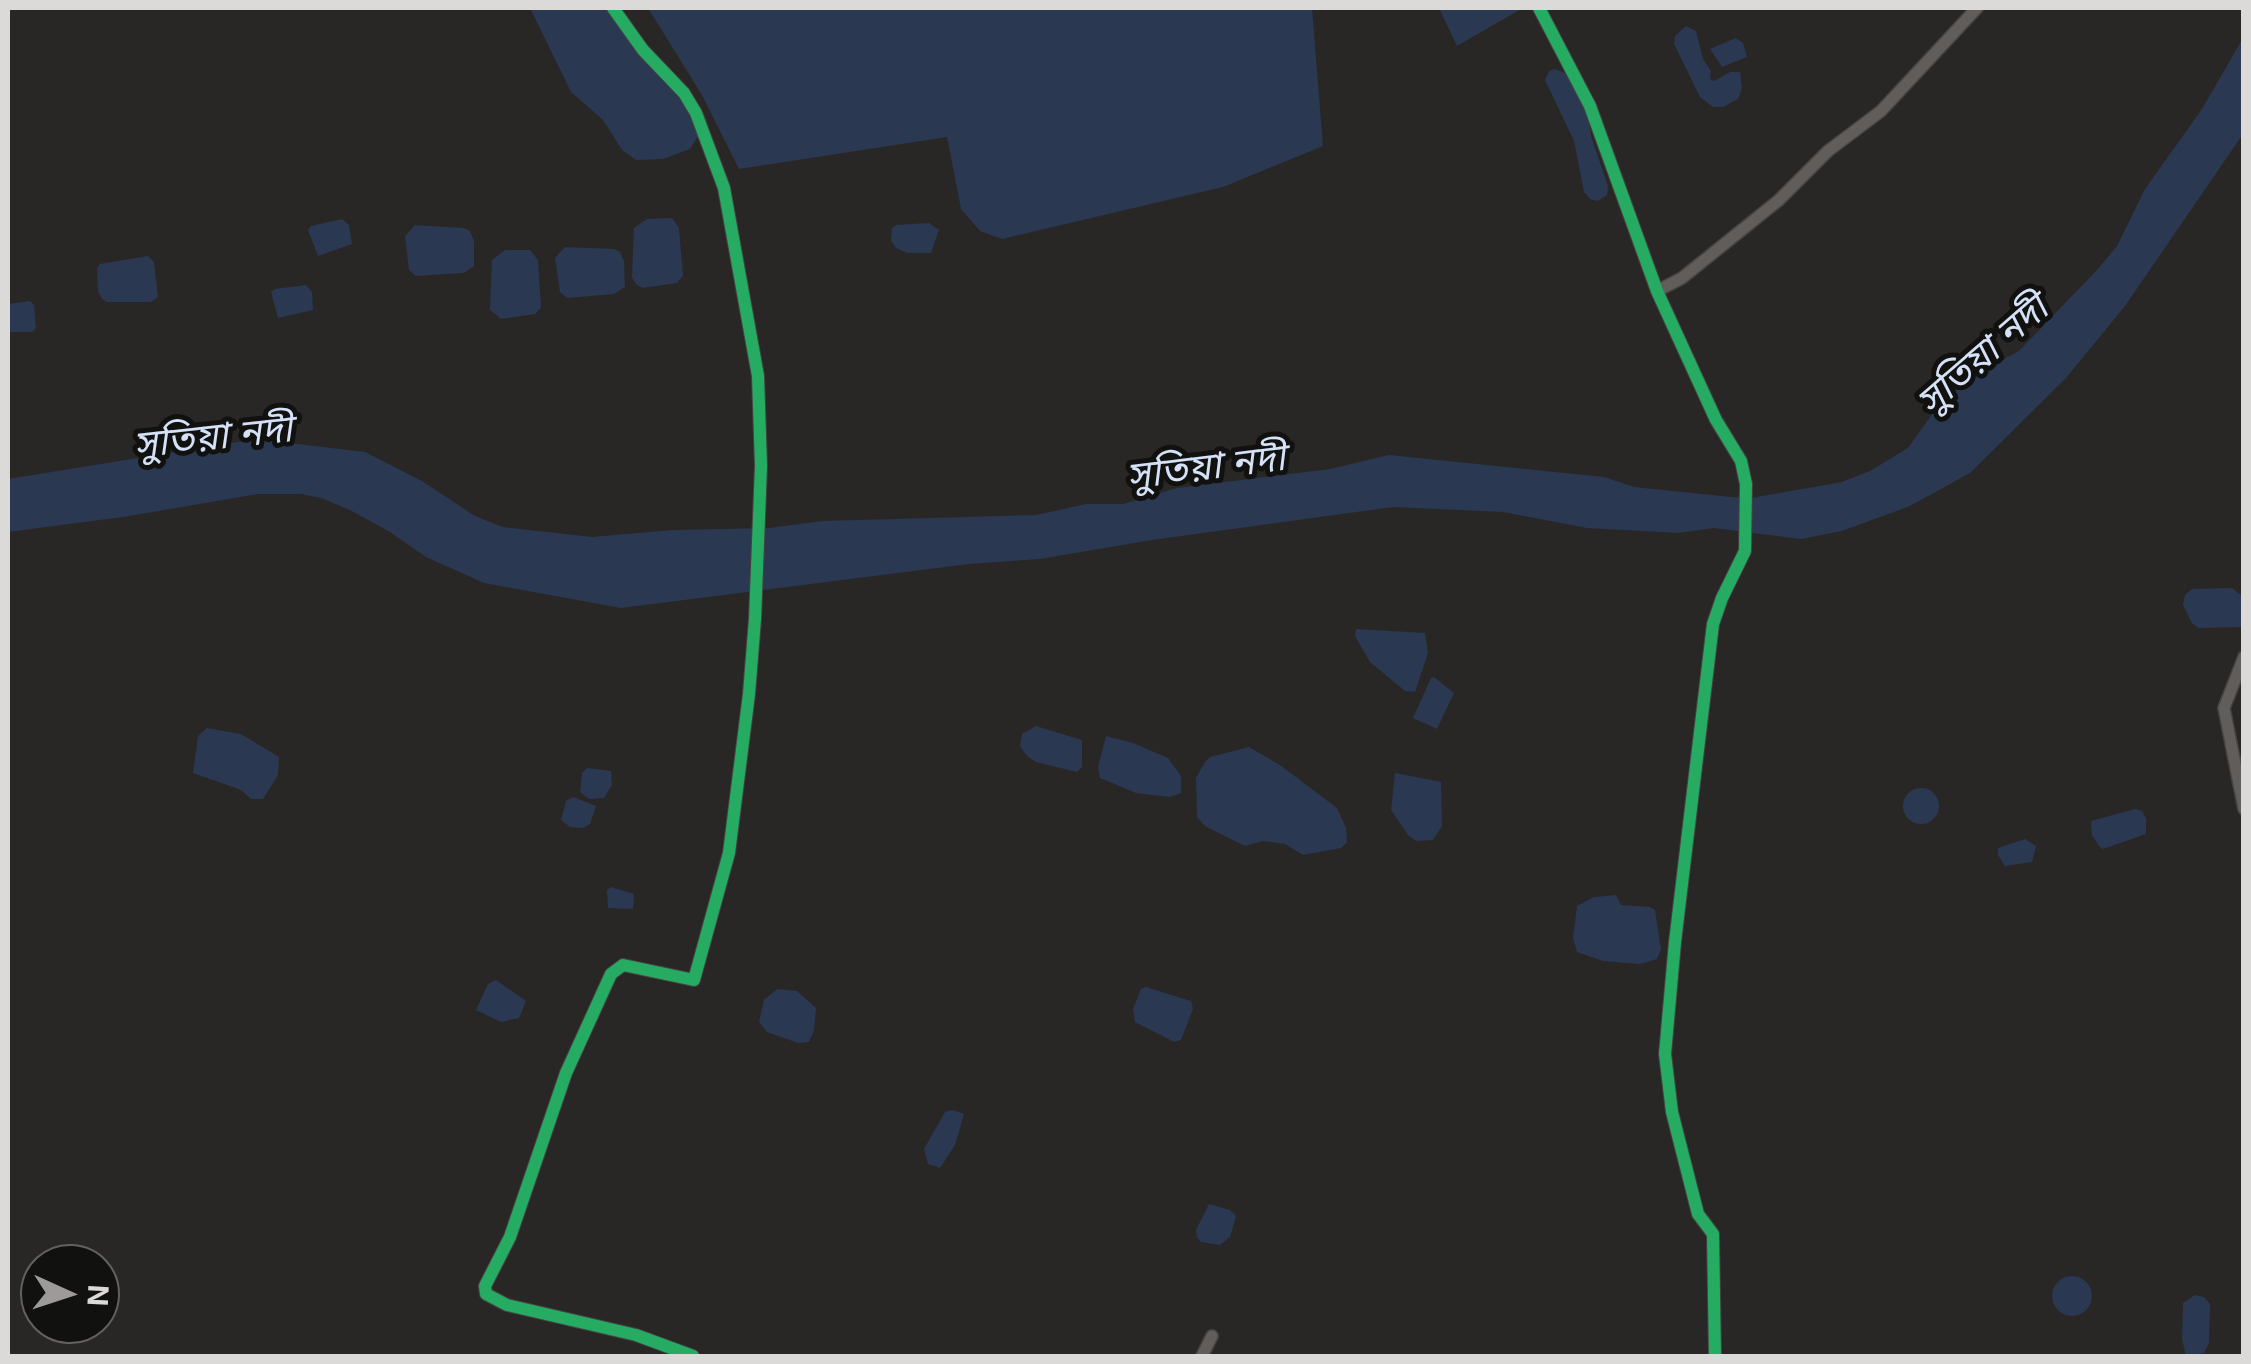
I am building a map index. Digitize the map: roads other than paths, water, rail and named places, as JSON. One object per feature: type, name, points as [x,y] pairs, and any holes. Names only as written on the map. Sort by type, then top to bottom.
[{"type":"street","points":[[613,8],[643,50],[684,93],[696,113],[724,188],[758,376],[761,466],[756,620],[729,853],[694,980],[623,965],[611,974],[566,1073],[510,1237],[484,1286],[486,1294],[507,1305],[636,1336],[694,1356]]},
{"type":"street","points":[[1539,8],[1590,106],[1658,291],[1716,420],[1741,461],[1746,484],[1745,551],[1714,624],[1674,942],[1665,1054],[1672,1112],[1698,1214],[1713,1234],[1714,1356]]},
{"type":"street","points":[[1658,291],[1682,278],[1779,200],[1828,151],[1881,111],[1977,8]]},
{"type":"street","points":[[2244,657],[2224,708],[2244,809]]},
{"type":"street","points":[[1202,1356],[1212,1336]]},
{"type":"water","points":[[530,8],[611,8],[640,53],[690,111],[698,126],[698,136],[690,149],[663,159],[636,160],[622,150],[603,120],[571,92]]},
{"type":"water","points":[[648,8],[1312,8],[1323,146],[1223,187],[1002,239],[980,231],[961,209],[947,137],[739,169],[702,95]]},
{"type":"water","points":[[1439,8],[1520,8],[1521,9],[1457,46]]},
{"type":"water","points":[[1686,26],[1696,31],[1703,59],[1711,71],[1710,79],[1740,72],[1742,88],[1738,99],[1723,107],[1713,107],[1700,97],[1674,44],[1675,36]]},
{"type":"water","points":[[1736,38],[1743,43],[1747,57],[1722,67],[1710,49]]},
{"type":"water","points":[[2243,38],[2243,134],[2125,306],[2066,378],[1970,473],[1910,506],[1842,531],[1801,539],[1714,528],[1678,533],[1587,528],[1503,512],[1393,507],[1040,559],[969,564],[621,608],[484,583],[426,557],[350,510],[301,494],[258,494],[8,532],[8,479],[256,439],[365,452],[422,481],[475,516],[503,527],[592,537],[769,528],[822,521],[1036,515],[1086,504],[1123,504],[1177,488],[1330,469],[1389,455],[1604,477],[1634,487],[1731,497],[1751,498],[1842,482],[1870,471],[1908,448],[1938,406],[1975,374],[2019,351],[2097,270],[2117,246],[2145,189],[2202,109]]},
{"type":"water","points":[[1549,71],[1567,74],[1578,89],[1589,118],[1608,186],[1607,195],[1598,201],[1584,192],[1574,141],[1545,80]]},
{"type":"water","points":[[672,218],[679,228],[683,276],[677,283],[643,288],[632,278],[634,228],[647,219]]},
{"type":"water","points":[[342,219],[349,225],[352,244],[318,256],[308,230]]},
{"type":"water","points":[[929,223],[939,230],[931,253],[907,253],[891,241],[896,225]]},
{"type":"water","points":[[415,225],[470,231],[474,266],[464,273],[416,276],[409,270],[405,236]]},
{"type":"water","points":[[565,247],[620,252],[625,287],[614,294],[567,298],[560,292],[555,258]]},
{"type":"water","points":[[505,250],[530,250],[538,260],[541,308],[535,314],[501,319],[490,310],[492,260]]},
{"type":"water","points":[[148,256],[154,262],[158,297],[151,302],[102,299],[98,291],[100,264]]},
{"type":"water","points":[[306,285],[312,292],[313,310],[278,318],[271,292]]},
{"type":"water","points":[[30,301],[34,305],[36,328],[32,332],[8,332],[8,304]]},
{"type":"water","points":[[2232,588],[2243,597],[2242,627],[2198,628],[2192,623],[2183,605],[2185,595],[2192,589]]},
{"type":"water","points":[[1356,629],[1425,633],[1428,653],[1415,692],[1405,691],[1370,662],[1355,636]]},
{"type":"water","points":[[1434,677],[1454,693],[1437,729],[1413,718]]},
{"type":"water","points":[[1036,726],[1082,740],[1082,767],[1077,772],[1027,756],[1020,746],[1022,734]]},
{"type":"water","points":[[207,728],[241,734],[279,757],[278,775],[263,799],[251,799],[241,790],[193,773],[198,736]]},
{"type":"water","points":[[1106,736],[1168,758],[1181,776],[1181,793],[1170,797],[1136,793],[1100,778],[1098,767]]},
{"type":"water","points":[[1249,747],[1337,808],[1346,828],[1347,842],[1341,848],[1303,855],[1285,844],[1263,841],[1245,846],[1205,826],[1197,817],[1196,778],[1210,757]]},
{"type":"water","points":[[587,768],[611,771],[612,785],[604,798],[589,799],[580,792],[582,773]]},
{"type":"water","points":[[1395,773],[1441,782],[1442,826],[1433,840],[1416,841],[1391,810]]},
{"type":"water","points":[[1921,788],[1934,793],[1939,806],[1934,819],[1921,824],[1908,819],[1903,806],[1908,793]]},
{"type":"water","points":[[573,797],[596,806],[590,824],[583,828],[570,827],[561,820],[566,801]]},
{"type":"water","points":[[2135,809],[2146,818],[2146,834],[2103,849],[2099,846],[2092,835],[2091,821]]},
{"type":"water","points":[[2025,839],[2036,846],[2032,862],[2005,866],[1998,848]]},
{"type":"water","points":[[611,887],[634,894],[633,909],[608,908],[607,890]]},
{"type":"water","points":[[1616,895],[1621,905],[1655,910],[1661,949],[1657,959],[1640,964],[1603,961],[1577,952],[1573,938],[1577,906],[1594,897]]},
{"type":"water","points":[[496,980],[526,1001],[519,1018],[501,1022],[476,1010],[488,984]]},
{"type":"water","points":[[1146,987],[1191,1001],[1193,1009],[1181,1040],[1174,1042],[1135,1022],[1133,1009],[1141,989]]},
{"type":"water","points":[[777,989],[797,991],[816,1008],[809,1042],[798,1043],[767,1032],[759,1022],[764,1000]]},
{"type":"water","points":[[945,1112],[964,1114],[955,1145],[940,1168],[928,1164],[924,1149]]},
{"type":"water","points":[[1209,1204],[1230,1210],[1236,1216],[1230,1237],[1220,1245],[1201,1242],[1197,1237],[1196,1230]]},
{"type":"water","points":[[2072,1276],[2086,1282],[2092,1296],[2086,1310],[2072,1316],[2058,1310],[2052,1296],[2058,1282]]},
{"type":"water","points":[[2195,1295],[2210,1304],[2209,1343],[2204,1353],[2186,1356],[2182,1339],[2183,1303]]},
{"type":"water label","name":"সুতিয়া নদী","points":[[1983,356]]},
{"type":"water label","name":"সুতিয়া নদী","points":[[213,438]]},
{"type":"water label","name":"সুতিয়া নদী","points":[[1206,468]]}]
